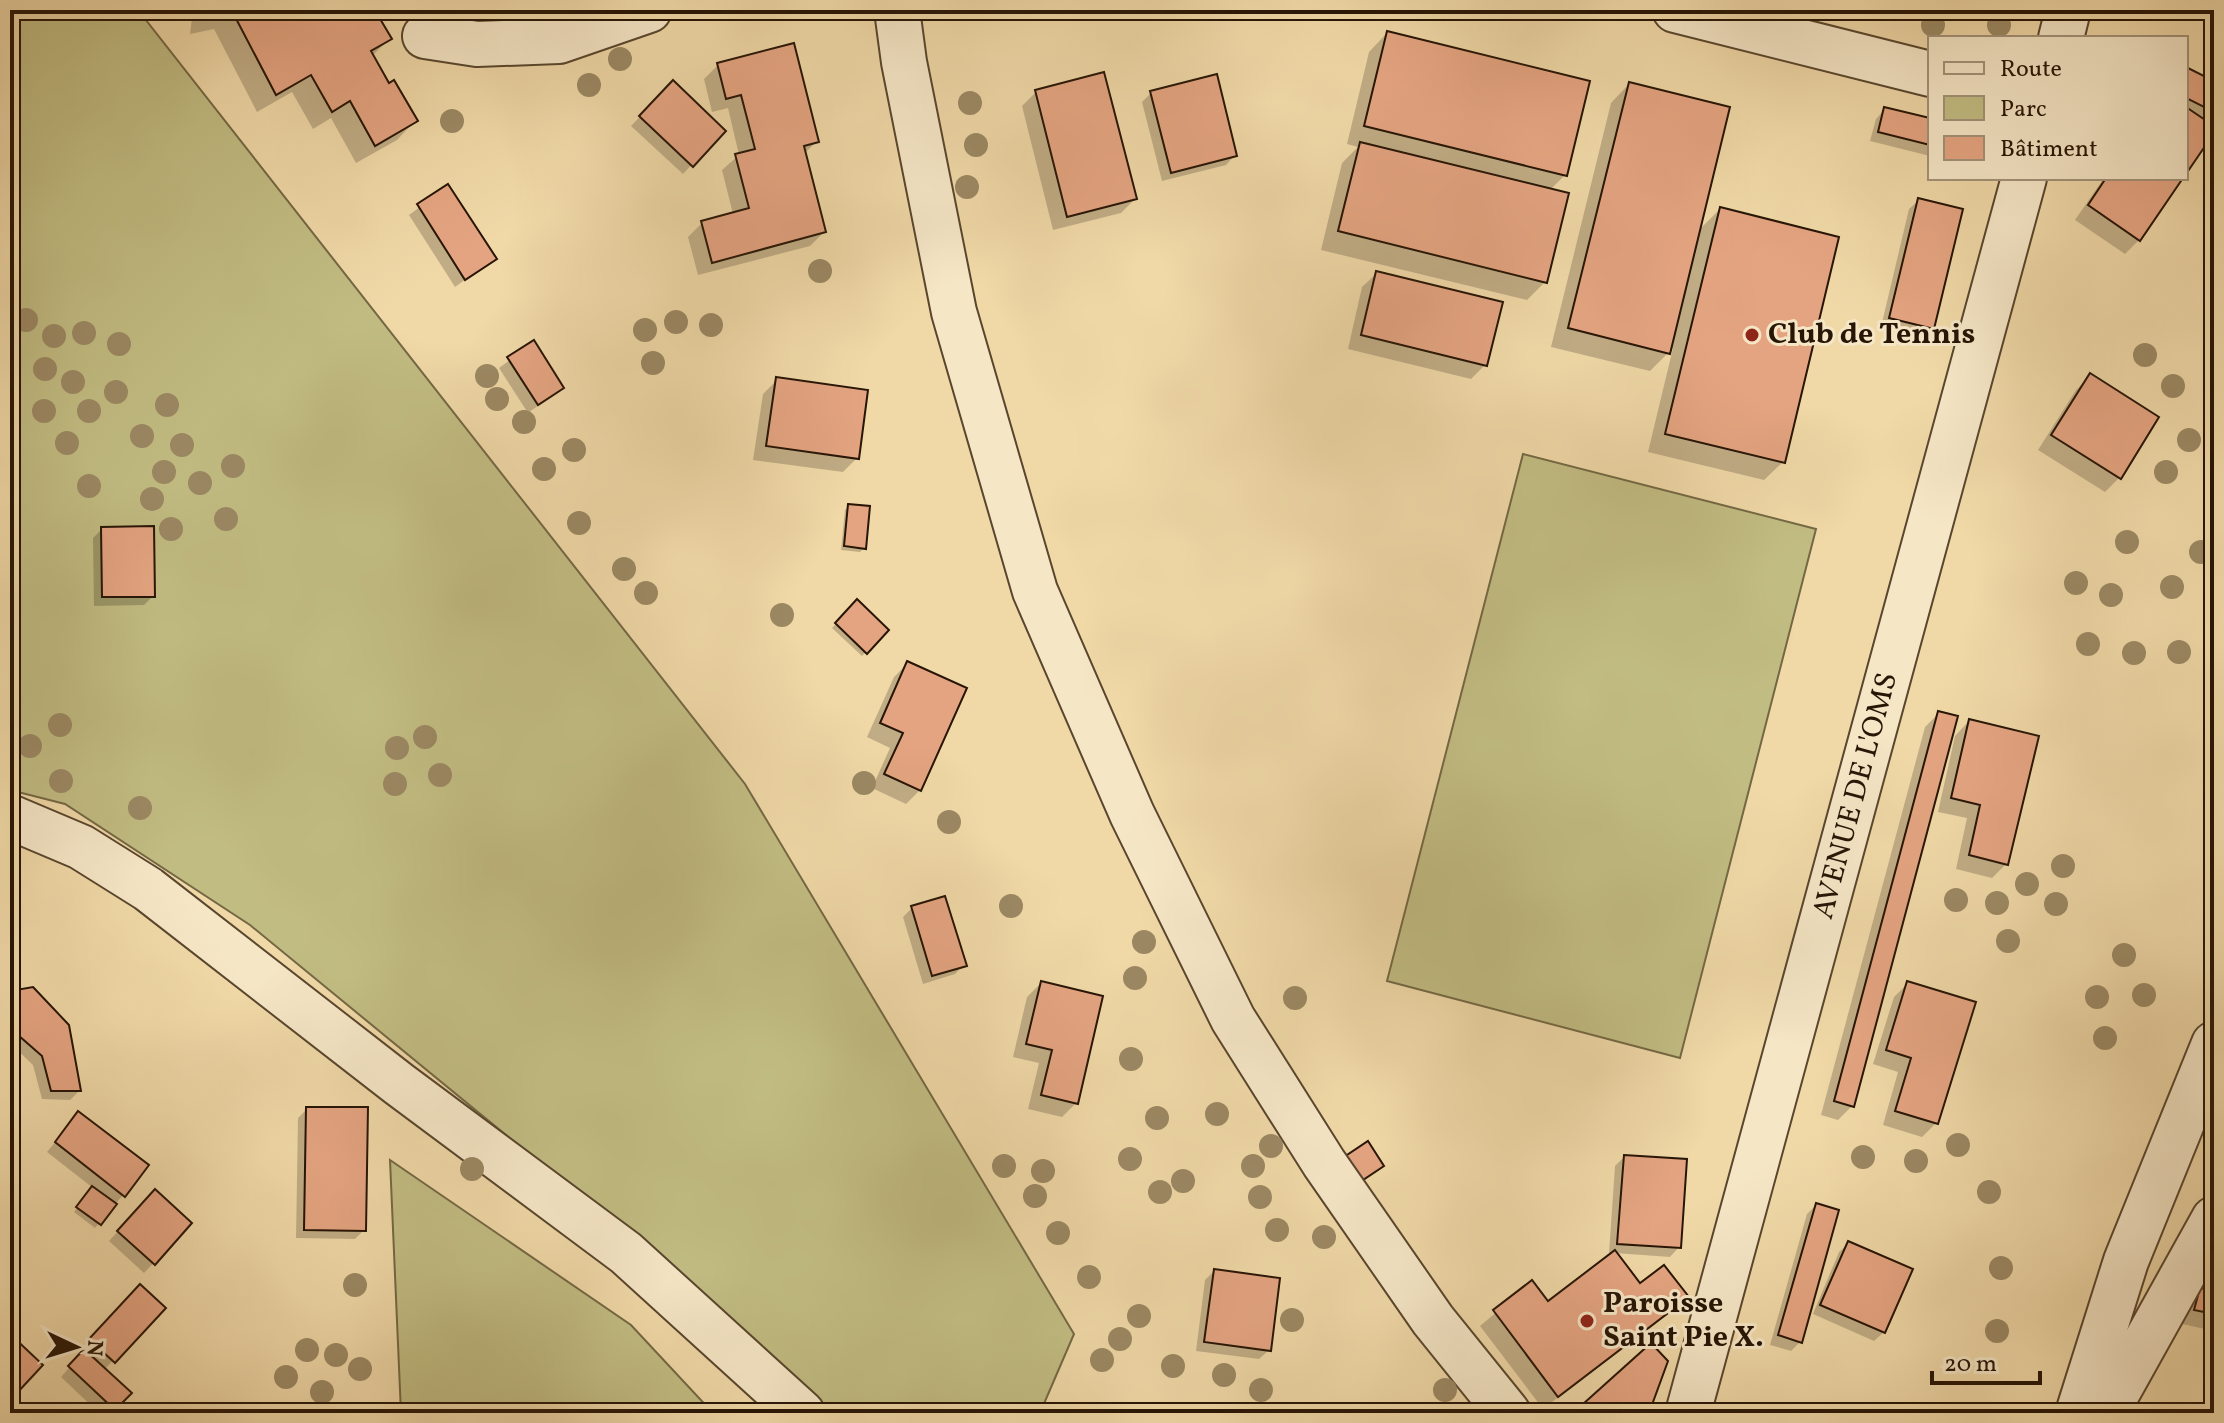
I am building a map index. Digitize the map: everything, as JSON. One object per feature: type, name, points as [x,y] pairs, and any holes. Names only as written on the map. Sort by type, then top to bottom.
[{"type":"street","points":[[425,36],[477,44],[559,41],[649,10]]},
{"type":"street","points":[[897,10],[904,62],[954,312],[1035,591],[1126,800],[1233,1019],[1324,1163],[1433,1320],[1508,1413]]},
{"type":"street","points":[[1675,10],[1928,73]]},
{"type":"street","points":[[2062,36],[2068,10]]},
{"type":"street","name":"AVENUE DE L'OMS","points":[[1688,1413],[2023,180]]},
{"type":"street","points":[[10,817],[81,847],[148,889],[399,1084],[626,1253],[802,1413]]},
{"type":"street","points":[[2078,1413],[2126,1261],[2214,1044]]},
{"type":"street","points":[[2106,1413],[2214,1219]]},
{"type":"green space","points":[[10,10],[138,10],[745,784],[1074,1334],[1040,1413],[821,1413],[685,1282],[250,925],[65,804],[10,790]]},
{"type":"green space","points":[[1523,454],[1816,529],[1680,1058],[1387,981]]},
{"type":"green space","points":[[390,1160],[631,1325],[713,1413],[401,1413]]},
{"type":"building","points":[[208,10],[367,10],[371,16],[376,12],[392,39],[371,51],[389,83],[394,80],[418,121],[375,146],[350,101],[332,112],[311,75],[276,95],[232,11],[208,16]]},
{"type":"building","points":[[1387,31],[1590,81],[1567,176],[1364,126]]},
{"type":"building","points":[[794,43],[819,142],[804,146],[826,232],[712,263],[701,221],[749,208],[735,154],[755,149],[741,95],[726,99],[717,63]]},
{"type":"building","points":[[2188,68],[2214,81],[2214,112],[2188,99]]},
{"type":"building","points":[[1104,72],[1137,199],[1067,217],[1035,90]]},
{"type":"building","points":[[1217,74],[1237,156],[1171,173],[1150,91]]},
{"type":"building","points":[[673,80],[726,131],[693,167],[639,116]]},
{"type":"building","points":[[1629,82],[1730,107],[1670,354],[1568,328]]},
{"type":"building","points":[[1884,107],[1928,118],[1928,144],[1878,132]]},
{"type":"building","points":[[2188,108],[2214,126],[2214,133],[2188,171]]},
{"type":"building","points":[[1360,142],[1569,193],[1547,283],[1338,231]]},
{"type":"building","points":[[2105,180],[2182,180],[2140,241],[2088,205]]},
{"type":"building","points":[[448,184],[497,259],[465,280],[417,204]]},
{"type":"building","points":[[1918,198],[1963,209],[1934,329],[1889,318]]},
{"type":"building","name":"Club de Tennis","points":[[1720,207],[1839,237],[1785,463],[1665,434]]},
{"type":"building","points":[[1376,271],[1503,302],[1487,366],[1361,335]]},
{"type":"building","points":[[534,340],[564,388],[538,405],[507,357]]},
{"type":"building","points":[[2090,373],[2159,417],[2121,479],[2051,435]]},
{"type":"building","points":[[776,377],[868,390],[859,459],[766,446]]},
{"type":"building","points":[[848,504],[870,506],[866,549],[844,546]]},
{"type":"building","points":[[154,526],[155,597],[102,597],[101,527]]},
{"type":"building","points":[[857,599],[889,630],[867,654],[835,623]]},
{"type":"building","points":[[907,661],[967,688],[921,791],[884,774],[903,733],[880,723]]},
{"type":"building","points":[[1938,711],[1958,716],[1854,1107],[1834,1101]]},
{"type":"building","points":[[1969,719],[2039,736],[2008,865],[1969,855],[1980,805],[1951,798]]},
{"type":"building","points":[[945,896],[967,966],[932,976],[911,906]]},
{"type":"building","points":[[1041,981],[1103,996],[1078,1104],[1041,1095],[1052,1050],[1026,1044]]},
{"type":"building","points":[[1907,981],[1976,1002],[1938,1124],[1895,1111],[1911,1058],[1886,1050]]},
{"type":"building","points":[[33,987],[69,1025],[81,1091],[51,1091],[42,1056],[10,1028],[10,991]]},
{"type":"building","points":[[306,1107],[368,1107],[366,1231],[304,1230]]},
{"type":"building","points":[[78,1111],[149,1165],[125,1197],[55,1142]]},
{"type":"building","points":[[1368,1141],[1384,1166],[1348,1190],[1332,1165]]},
{"type":"building","points":[[1624,1155],[1687,1159],[1681,1248],[1617,1244]]},
{"type":"building","points":[[92,1186],[117,1204],[101,1225],[76,1207]]},
{"type":"building","points":[[155,1189],[192,1223],[155,1265],[117,1231]]},
{"type":"building","points":[[1816,1203],[1839,1210],[1802,1343],[1778,1335]]},
{"type":"building","points":[[1848,1241],[1913,1269],[1885,1333],[1820,1305]]},
{"type":"building","points":[[1615,1250],[1640,1283],[1664,1265],[1689,1297],[1558,1397],[1493,1310],[1532,1280],[1548,1301]]},
{"type":"building","points":[[1214,1269],[1280,1278],[1271,1351],[1204,1342]]},
{"type":"building","points":[[140,1284],[166,1308],[115,1363],[89,1339]]},
{"type":"building","points":[[2200,1288],[2214,1290],[2214,1314],[2194,1310]]},
{"type":"building","points":[[10,1334],[43,1365],[17,1393],[10,1386]]},
{"type":"building","points":[[1651,1343],[1668,1361],[1649,1413],[1573,1413]]},
{"type":"building","points":[[84,1349],[132,1393],[115,1410],[68,1366]]},
{"type":"place","name":"Club de Tennis","points":[[1752,335]]},
{"type":"place","name":"Paroisse Saint Pie X.","points":[[1587,1321]]}]
